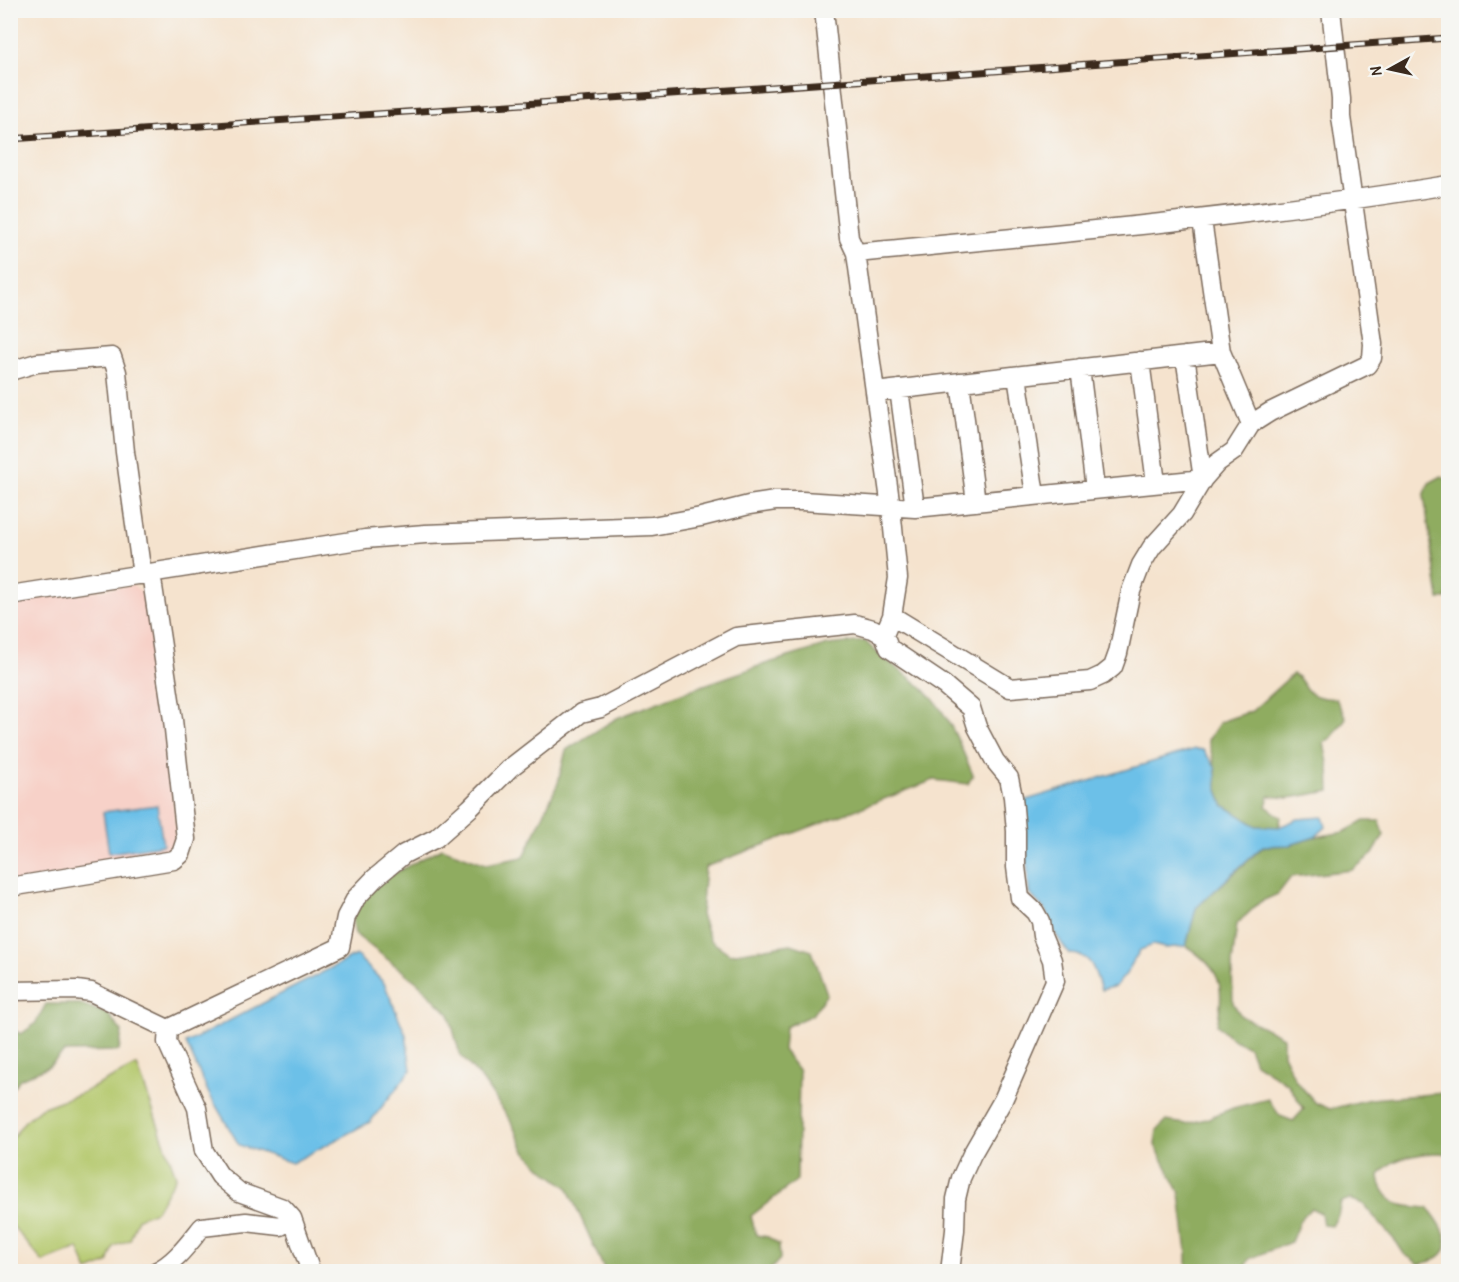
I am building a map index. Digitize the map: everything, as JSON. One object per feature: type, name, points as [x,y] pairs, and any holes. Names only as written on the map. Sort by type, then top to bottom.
[{"type":"street","points":[[824,10],[849,238],[856,253],[891,508],[898,578],[892,616],[884,635]]},
{"type":"street","points":[[892,616],[1010,688],[1090,681],[1103,675],[1113,667],[1119,653],[1131,591],[1141,565],[1152,547],[1182,514],[1203,479],[1234,451],[1251,424],[1270,412],[1367,365],[1372,358],[1373,344],[1341,117],[1331,10]]},
{"type":"street","points":[[856,253],[1202,220],[1352,200],[1449,184]]},
{"type":"street","points":[[1202,220],[1221,352],[1251,424]]},
{"type":"street","points":[[875,392],[1221,352]]},
{"type":"street","points":[[1185,356],[1203,479]]},
{"type":"street","points":[[10,372],[37,363],[112,357],[117,372],[119,402],[146,574],[175,731],[186,839],[181,854],[174,860],[10,886]]},
{"type":"street","points":[[1140,361],[1156,483]]},
{"type":"street","points":[[1080,368],[1095,489]]},
{"type":"street","points":[[1017,376],[1035,495]]},
{"type":"street","points":[[960,382],[976,502]]},
{"type":"street","points":[[899,390],[915,508]]},
{"type":"street","points":[[10,596],[365,539],[425,534],[652,526],[775,501],[915,508],[1203,479]]},
{"type":"street","points":[[168,1029],[340,947],[346,917],[356,898],[375,878],[404,854],[436,838],[510,768],[581,713],[601,708],[736,637],[855,624],[873,628],[884,635],[889,648],[944,685],[971,708],[977,728],[995,761],[1009,778],[1017,831],[1016,867],[1020,898],[1035,912],[1040,921],[1042,936],[1055,970],[1055,981],[1024,1056],[1003,1101],[972,1154],[961,1179],[956,1199],[956,1230],[950,1272]]},
{"type":"street","points":[[10,991],[77,990],[91,992],[168,1029]]},
{"type":"street","points":[[168,1029],[167,1042],[197,1108],[204,1151],[220,1176],[239,1192],[283,1208],[292,1218],[311,1272]]},
{"type":"street","points":[[155,1272],[162,1269],[186,1247],[202,1227],[246,1222],[281,1226],[292,1218]]},
{"type":"shaded area","points":[[133,585],[145,594],[170,739],[176,839],[164,859],[11,883],[11,602]]},
{"type":"green space","points":[[1442,476],[1448,481],[1447,599],[1439,599],[1424,496],[1429,483]]},
{"type":"green space","points":[[865,641],[929,694],[945,715],[973,775],[968,784],[934,780],[705,867],[701,915],[710,940],[730,954],[791,944],[812,951],[827,994],[812,1015],[785,1027],[783,1050],[799,1071],[797,1180],[751,1216],[756,1235],[768,1237],[779,1245],[780,1259],[769,1271],[605,1271],[567,1187],[544,1170],[525,1151],[510,1120],[483,1081],[460,1055],[449,1014],[418,983],[355,934],[352,918],[361,897],[391,875],[442,848],[486,864],[524,857],[558,783],[566,750],[617,718],[762,665],[828,645]]},
{"type":"green space","points":[[1293,674],[1314,695],[1336,699],[1346,718],[1333,736],[1324,743],[1329,768],[1330,791],[1289,798],[1269,796],[1266,806],[1281,817],[1279,827],[1256,826],[1223,805],[1208,740],[1220,722],[1252,711]]},
{"type":"green space","points":[[1364,821],[1380,821],[1384,835],[1373,854],[1352,870],[1291,877],[1278,894],[1260,902],[1237,924],[1232,964],[1233,1003],[1241,1016],[1283,1037],[1283,1054],[1296,1081],[1316,1103],[1330,1109],[1370,1099],[1444,1093],[1448,1090],[1448,1154],[1426,1154],[1401,1159],[1389,1165],[1379,1175],[1383,1190],[1393,1201],[1405,1206],[1428,1208],[1445,1235],[1445,1250],[1432,1261],[1419,1264],[1404,1254],[1363,1204],[1350,1199],[1341,1202],[1332,1226],[1323,1225],[1321,1213],[1311,1208],[1300,1220],[1291,1242],[1249,1259],[1243,1271],[1187,1271],[1180,1193],[1155,1145],[1157,1130],[1166,1121],[1186,1124],[1268,1099],[1280,1116],[1293,1121],[1304,1109],[1288,1084],[1255,1063],[1249,1047],[1234,1040],[1217,1025],[1221,999],[1218,979],[1206,962],[1186,946],[1196,908],[1264,846],[1290,845],[1315,837],[1344,832]]},
{"type":"green space","points":[[46,1004],[80,1004],[108,1014],[122,1032],[119,1051],[64,1052],[49,1066],[20,1079],[11,1090],[11,1029],[21,1034],[35,1024]]},
{"type":"green space","points":[[137,1065],[176,1176],[156,1211],[138,1218],[130,1240],[114,1246],[108,1263],[88,1271],[78,1248],[43,1262],[11,1224],[11,1140],[24,1122],[41,1108],[84,1092]]},
{"type":"water","points":[[1195,749],[1203,750],[1215,766],[1217,787],[1223,805],[1256,826],[1279,827],[1298,819],[1323,817],[1326,827],[1315,837],[1290,845],[1263,846],[1196,908],[1186,946],[1165,948],[1153,945],[1140,950],[1116,986],[1101,990],[1092,965],[1084,957],[1069,954],[1054,932],[1045,910],[1029,893],[1023,801]]},
{"type":"water","points":[[157,805],[163,845],[109,853],[103,812]]},
{"type":"water","points":[[356,955],[384,983],[406,1035],[411,1070],[370,1122],[292,1163],[239,1145],[209,1094],[186,1043]]},
{"type":"railway","points":[[10,139],[1448,38]]}]
